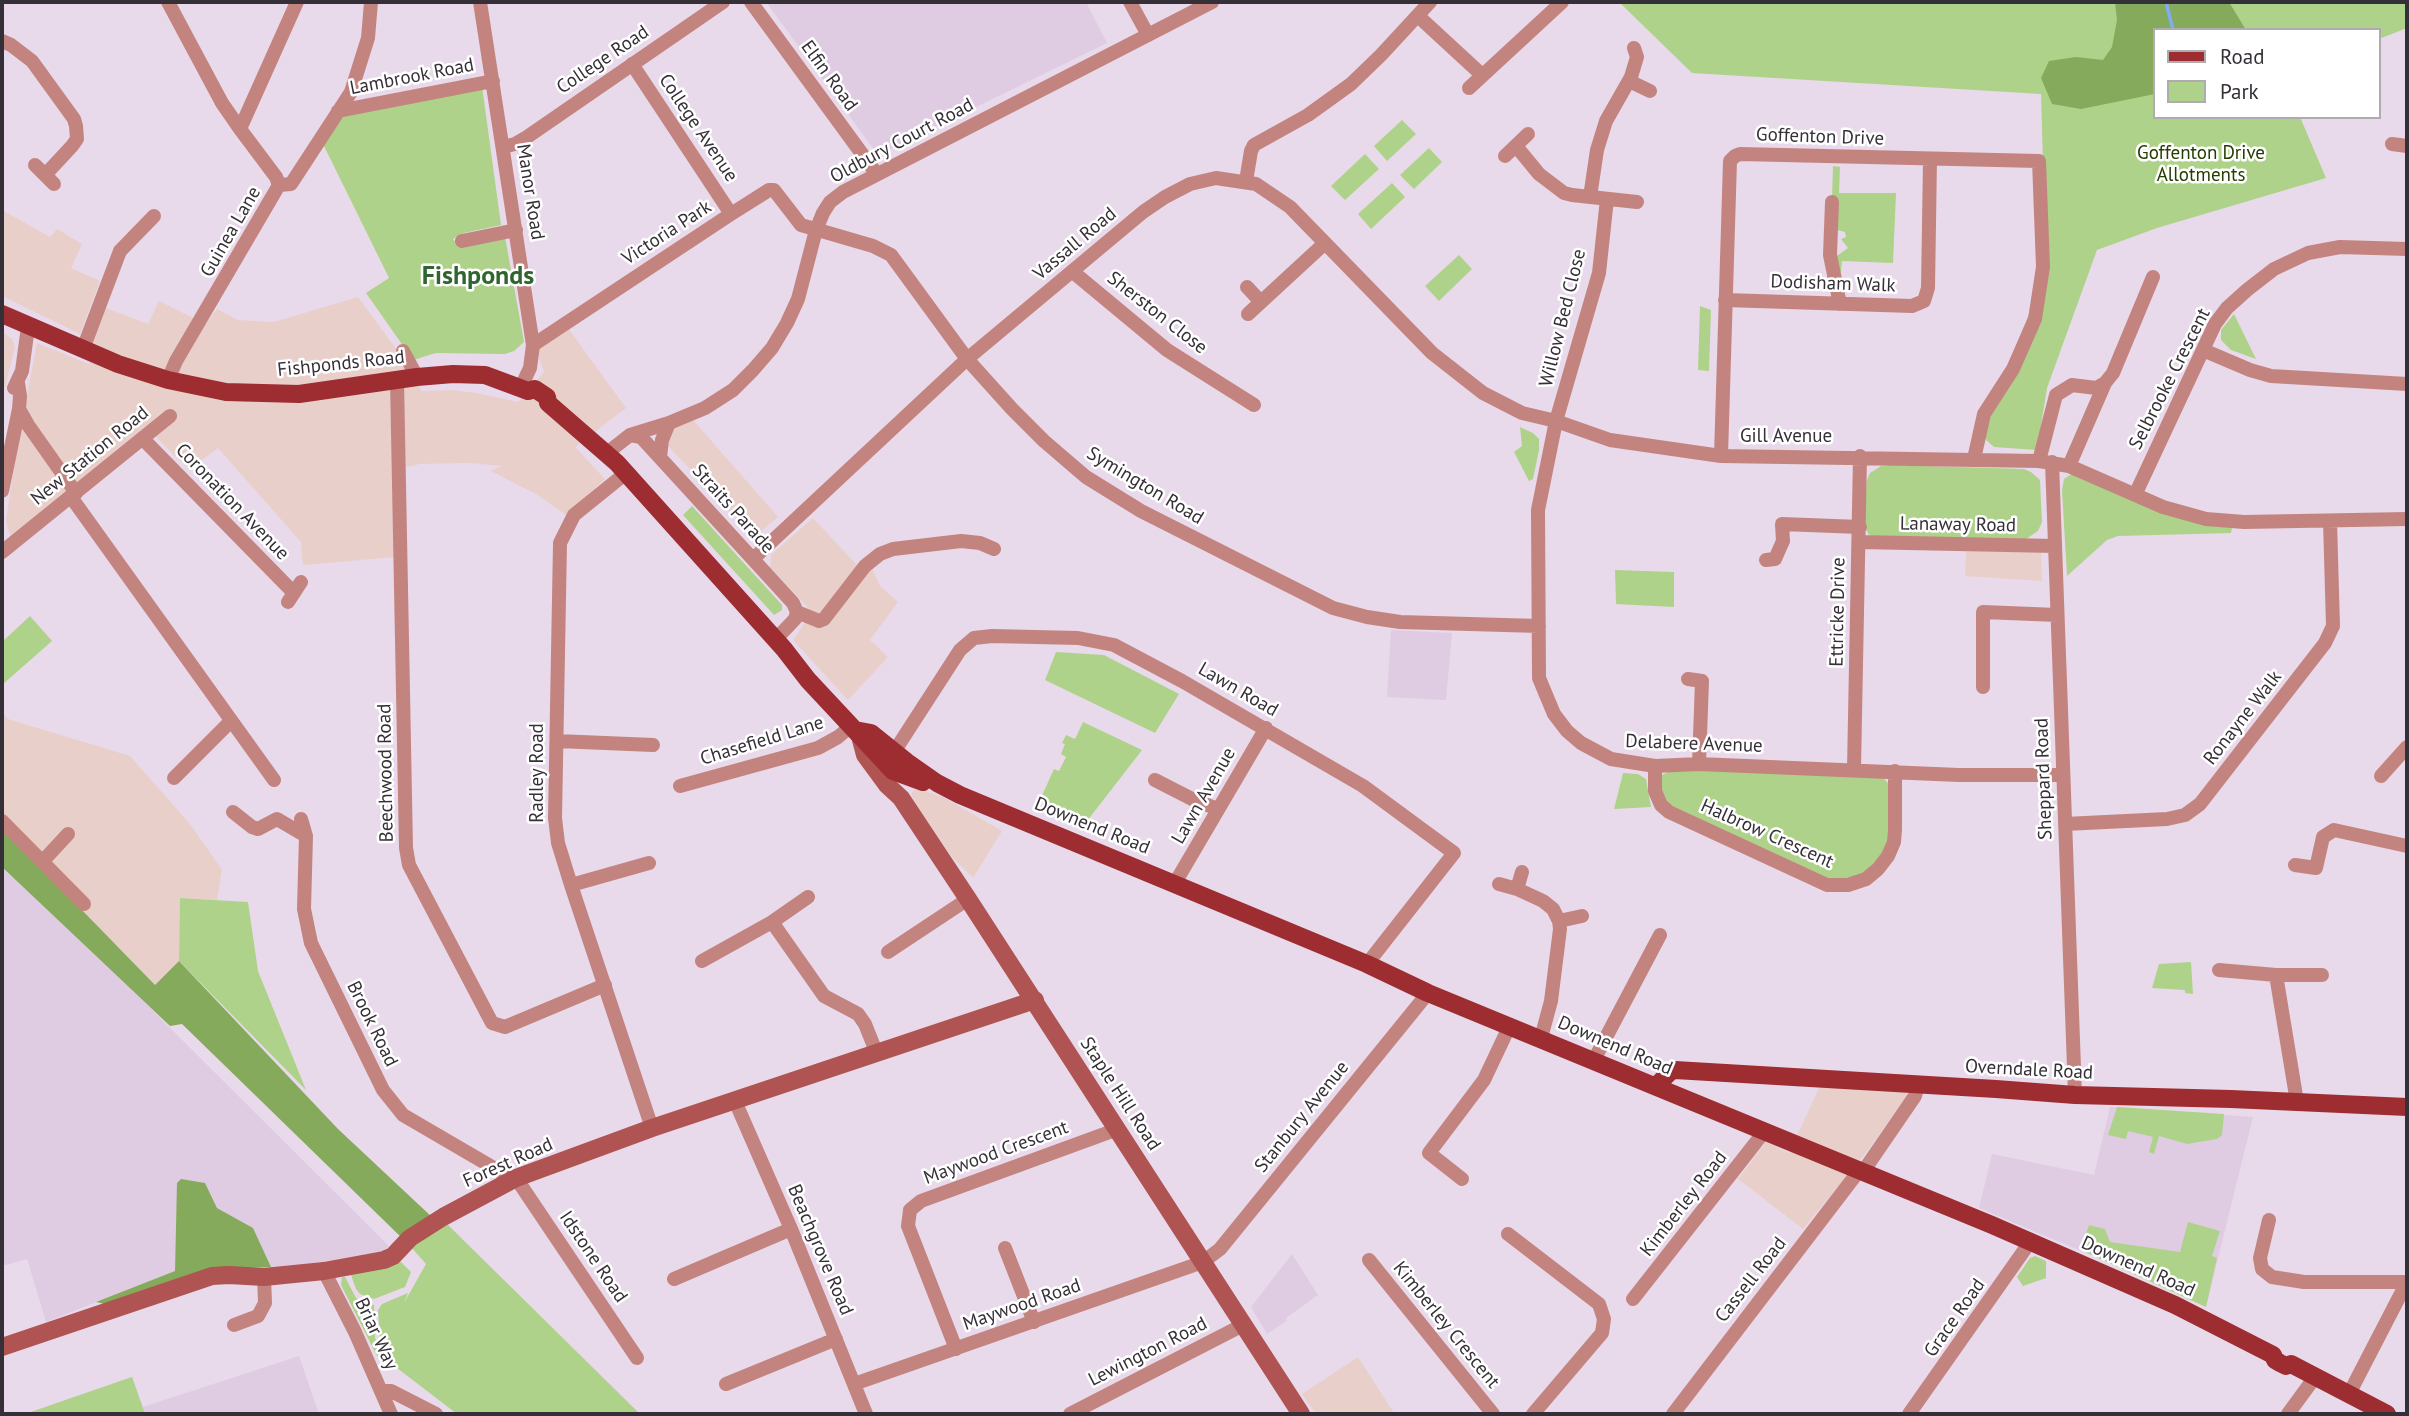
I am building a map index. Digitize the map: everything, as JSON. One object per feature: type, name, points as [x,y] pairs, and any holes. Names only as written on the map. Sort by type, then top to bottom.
[{"type":"main road","name":"Fishponds Road","points":[[2,314],[83,349],[168,380],[226,392],[299,394],[417,377],[485,375],[537,391],[547,397],[548,403],[607,453],[626,473],[808,680],[893,771]]},
{"type":"main road","name":"Fishponds Road","points":[[855,731],[871,733],[894,752]]},
{"type":"main road","name":"Staple Hill Road","points":[[855,731],[865,755],[887,785],[901,798],[1035,1000],[1301,1414]]},
{"type":"main road","name":"Downend Road","points":[[894,752],[937,783],[1367,964],[1428,993],[1861,1171],[2175,1305],[2273,1355],[2275,1360],[2286,1366],[2291,1364],[2387,1414]]},
{"type":"main road","name":"Staple Hill Road","points":[[893,771],[901,798]]},
{"type":"main road","name":"Downend Road","points":[[893,771],[928,784],[937,783]]},
{"type":"main road","name":"Forest Road","points":[[2,1347],[212,1276],[264,1276],[324,1271],[393,1256],[410,1238],[443,1217],[516,1178],[652,1128],[1035,1000]]},
{"type":"main road","name":"Overndale Road","points":[[1656,1086],[1675,1070],[2075,1095],[2407,1107]]},
{"type":"street","points":[[169,2],[222,103],[276,177],[279,185]]},
{"type":"street","points":[[240,129],[297,2]]},
{"type":"street","name":"Guinea Lane","points":[[168,380],[176,361],[279,185],[291,184],[351,92],[368,38],[371,2]]},
{"type":"street","name":"Manor Road","points":[[480,2],[533,345],[525,389]]},
{"type":"street","name":"College Road","points":[[503,147],[527,137],[723,2]]},
{"type":"street","name":"Elfin Road","points":[[751,2],[876,173]]},
{"type":"street","points":[[1130,2],[1148,35]]},
{"type":"street","name":"Oldbury Court Road","points":[[630,435],[705,408],[733,390],[753,370],[788,323],[798,299],[816,230],[830,202],[850,187],[1213,2]]},
{"type":"street","points":[[1246,181],[1254,145],[1308,115],[1343,91],[1376,61],[1430,2]]},
{"type":"street","points":[[1469,88],[1562,2]]},
{"type":"street","points":[[1418,16],[1482,75]]},
{"type":"street","points":[[2,41],[32,61],[74,119],[77,139],[44,175]]},
{"type":"street","points":[[1590,197],[1597,150],[1606,121],[1629,81],[1637,57],[1634,48]]},
{"type":"street","name":"College Avenue","points":[[632,64],[731,214]]},
{"type":"street","name":"Lambrook Road","points":[[338,111],[493,81]]},
{"type":"street","points":[[1629,81],[1650,91]]},
{"type":"street","points":[[1504,156],[1528,134]]},
{"type":"street","points":[[1516,146],[1539,174],[1556,189],[1572,195],[1637,202]]},
{"type":"street","name":"Goffenton Drive","points":[[1720,456],[1730,161],[1734,156],[1740,154],[1930,160],[2040,157],[2043,267],[2035,319],[2013,369],[1984,414],[1974,459]]},
{"type":"street","name":"Dodisham Walk","points":[[1725,300],[1912,306],[1924,301],[1928,288],[1930,160]]},
{"type":"street","name":"Vassall Road","points":[[753,559],[967,359],[1143,212],[1190,184],[1216,178],[1246,181]]},
{"type":"street","name":"Gill Avenue","points":[[1246,181],[1256,184],[1290,207],[1430,351],[1483,393],[1522,413],[1610,439],[1720,456],[1860,456],[2046,461],[2069,466],[2163,507],[2206,519],[2244,522],[2407,519]]},
{"type":"street","name":"Victoria Park","points":[[533,345],[769,190],[774,190],[796,221],[816,230]]},
{"type":"street","name":"Willow Bed Close","points":[[1556,421],[1599,273],[1607,199]]},
{"type":"street","points":[[1832,202],[1830,255],[1840,304]]},
{"type":"street","points":[[83,349],[120,251],[154,216]]},
{"type":"street","points":[[461,241],[516,230]]},
{"type":"street","name":"Symington Road","points":[[816,230],[873,246],[891,256],[967,359],[1044,441],[1086,477],[1141,511],[1333,608],[1400,622],[1539,626]]},
{"type":"street","points":[[1248,314],[1325,243]]},
{"type":"street","name":"Selbrooke Crescent","points":[[2135,495],[2216,324],[2227,308],[2253,284],[2289,261],[2308,253],[2340,247],[2407,249]]},
{"type":"street","name":"Sherston Close","points":[[1073,272],[1176,356],[1254,405]]},
{"type":"street","points":[[2069,466],[2105,383],[2113,373],[2153,277]]},
{"type":"street","points":[[1247,287],[1261,302]]},
{"type":"street","points":[[2,491],[19,409],[20,396],[16,386],[22,371],[28,327]]},
{"type":"street","points":[[2203,350],[2271,376],[2407,384]]},
{"type":"street","points":[[403,351],[417,377]]},
{"type":"street","name":"Beechwood Road","points":[[397,380],[406,848],[410,865],[492,1023],[505,1027],[605,985]]},
{"type":"street","name":"Sheppard Road","points":[[2075,1095],[2055,546],[2046,461],[2056,396],[2072,385],[2096,388],[2105,383]]},
{"type":"street","points":[[19,409],[74,495],[274,780]]},
{"type":"street","name":"New Station Road","points":[[3,550],[170,416]]},
{"type":"street","name":"Delabere Avenue","points":[[1556,421],[1538,510],[1539,678],[1554,714],[1581,743],[1611,759],[1655,765],[1854,769],[1959,775],[2063,775]]},
{"type":"street","points":[[660,457],[662,440],[669,423]]},
{"type":"street","points":[[607,453],[630,435]]},
{"type":"street","name":"Straits Parade","points":[[630,435],[641,437],[660,457],[793,603],[797,612]]},
{"type":"street","name":"Coronation Avenue","points":[[143,439],[294,592]]},
{"type":"street","name":"Ettricke Drive","points":[[1854,769],[1860,456]]},
{"type":"street","name":"Radley Road","points":[[626,473],[574,515],[560,543],[555,818],[558,842],[571,884],[652,1128]]},
{"type":"street","name":"Ronayne Walk","points":[[2065,824],[2167,819],[2185,815],[2200,804],[2326,643],[2334,615],[2330,521]]},
{"type":"street","name":"Lanaway Road","points":[[1766,560],[1775,559],[1783,541],[1782,524],[1859,534],[2055,546]]},
{"type":"street","points":[[775,640],[792,624],[797,612],[819,621],[824,619],[865,566],[880,554],[893,549],[961,541],[995,548]]},
{"type":"street","points":[[1983,687],[1983,612],[2057,615]]},
{"type":"street","name":"Lawn Road","points":[[894,752],[960,650],[974,638],[1078,638],[1114,645],[1185,682],[1363,786],[1454,853],[1367,964]]},
{"type":"street","points":[[1699,764],[1702,680]]},
{"type":"street","points":[[174,778],[231,721]]},
{"type":"street","name":"Lawn Avenue","points":[[1175,883],[1266,728]]},
{"type":"street","name":"Chasefield Lane","points":[[680,786],[818,748],[855,731]]},
{"type":"street","points":[[557,741],[653,745]]},
{"type":"street","points":[[2381,776],[2407,747]]},
{"type":"street","name":"Halbrow Crescent","points":[[1655,765],[1655,791],[1661,805],[1669,811],[1827,885],[1848,885],[1866,878],[1878,869],[1888,856],[1894,842],[1895,830],[1895,771]]},
{"type":"street","points":[[1155,780],[1218,809]]},
{"type":"street","points":[[233,812],[258,829],[278,819],[306,836]]},
{"type":"street","points":[[2344,832],[2349,817]]},
{"type":"street","name":"Brook Road","points":[[301,819],[306,836],[304,909],[311,943],[383,1090],[403,1115],[499,1171],[516,1178]]},
{"type":"street","points":[[2,821],[83,904]]},
{"type":"street","points":[[2295,865],[2316,868],[2323,837],[2334,830],[2407,846]]},
{"type":"street","points":[[42,862],[68,834]]},
{"type":"street","points":[[571,884],[649,863]]},
{"type":"street","points":[[1517,889],[1522,872]]},
{"type":"street","points":[[1499,884],[1517,889],[1553,909],[1559,920],[1551,1001],[1541,1038]]},
{"type":"street","points":[[702,961],[772,922],[808,897]]},
{"type":"street","points":[[888,952],[968,899]]},
{"type":"street","points":[[1559,920],[1582,916]]},
{"type":"street","points":[[772,922],[824,996],[858,1014],[877,1054]]},
{"type":"street","points":[[1594,1060],[1660,935]]},
{"type":"street","points":[[2219,970],[2276,975],[2322,975]]},
{"type":"street","points":[[2276,975],[2297,1102]]},
{"type":"street","name":"Stanbury Avenue","points":[[1203,1262],[1220,1249],[1428,993]]},
{"type":"street","points":[[1462,1179],[1429,1153],[1485,1080],[1510,1025]]},
{"type":"street","name":"Cassell Road","points":[[1674,1414],[1867,1166],[1915,1096],[1917,1085]]},
{"type":"street","name":"Beachgrove Road","points":[[735,1101],[791,1229],[866,1414]]},
{"type":"street","name":"Maywood Crescent","points":[[956,1349],[908,1226],[910,1209],[921,1201],[1118,1129]]},
{"type":"street","name":"Kimberley Road","points":[[1633,1299],[1764,1132]]},
{"type":"street","name":"Idstone Road","points":[[516,1178],[637,1358]]},
{"type":"street","points":[[2269,1220],[2260,1258],[2262,1269],[2272,1278],[2305,1282],[2407,1282],[2349,1394]]},
{"type":"street","points":[[674,1279],[791,1229]]},
{"type":"street","points":[[1508,1234],[1549,1272],[1599,1304],[1604,1319],[1602,1333],[1533,1414]]},
{"type":"street","name":"Grace Road","points":[[1909,1414],[2030,1242]]},
{"type":"street","points":[[1005,1248],[1034,1322]]},
{"type":"street","name":"Kimberley Crescent","points":[[1369,1260],[1493,1414]]},
{"type":"street","name":"Maywood Road","points":[[854,1384],[1203,1262]]},
{"type":"street","name":"Briar Way","points":[[324,1271],[391,1414]]},
{"type":"street","points":[[234,1325],[258,1316],[265,1303],[264,1276]]},
{"type":"street","name":"Lewington Road","points":[[1070,1414],[1243,1325]]},
{"type":"street","points":[[726,1384],[836,1339]]},
{"type":"street","points":[[2288,1414],[2315,1377]]},
{"type":"street","points":[[382,1391],[391,1391],[436,1414]]},
{"type":"shaded area","points":[[766,2],[1086,2],[1107,43],[878,155]]},
{"type":"shaded area","points":[[2,210],[50,237],[57,229],[82,244],[71,268],[100,281],[80,334],[2,296]]},
{"type":"shaded area","points":[[358,297],[397,350],[413,360],[421,391],[451,390],[518,402],[544,372],[539,359],[539,346],[568,328],[626,408],[575,447],[605,479],[566,515],[536,494],[491,471],[502,466],[470,463],[420,464],[396,469],[396,557],[303,565],[301,542],[218,448],[189,470],[148,429],[10,536],[6,521],[37,343],[89,364],[94,334],[106,308],[148,324],[159,301],[195,319],[186,350],[217,309],[238,320],[274,322]]},
{"type":"shaded area","points":[[2,332],[12,339],[15,347],[2,399]]},
{"type":"shaded area","points":[[693,420],[778,517],[759,533],[750,533],[668,446],[670,429]]},
{"type":"shaded area","points":[[813,518],[856,564],[872,568],[880,586],[898,602],[870,640],[888,657],[848,700],[793,640],[812,612],[770,567],[771,555]]},
{"type":"shaded area","points":[[1966,551],[2041,552],[2042,581],[1965,576]]},
{"type":"shaded area","points":[[1391,630],[1452,633],[1446,700],[1387,697]]},
{"type":"shaded area","points":[[2,712],[8,719],[130,756],[190,824],[222,870],[217,900],[180,898],[179,961],[155,985],[2,828]]},
{"type":"shaded area","points":[[919,789],[943,797],[1002,831],[973,878],[952,857],[917,807],[911,794]]},
{"type":"shaded area","points":[[2,867],[135,993],[389,1246],[376,1257],[271,1267],[253,1228],[217,1208],[208,1189],[179,1180],[175,1271],[46,1322],[27,1259],[2,1266]]},
{"type":"shaded area","points":[[1820,1086],[1906,1091],[1908,1094],[1868,1150],[1803,1229],[1738,1179],[1766,1142],[1789,1153]]},
{"type":"shaded area","points":[[2110,1107],[2253,1117],[2206,1307],[2145,1278],[1979,1208],[1992,1154],[2094,1175]]},
{"type":"shaded area","points":[[1292,1254],[1318,1295],[1267,1334],[1251,1307]]},
{"type":"shaded area","points":[[299,1356],[319,1414],[25,1414],[132,1377],[143,1407]]},
{"type":"shaded area","points":[[1358,1357],[1394,1413],[1316,1414],[1302,1394]]},
{"type":"green space","name":"Goffenton Drive Allotments","points":[[1619,2],[2407,2],[2407,28],[2381,38],[2381,28],[2154,28],[2154,119],[2301,119],[2326,178],[2157,228],[2097,250],[2047,388],[2037,450],[1994,447],[1986,440],[1985,422],[2046,272],[2041,94],[1692,73]]},
{"type":"green space","points":[[2115,2],[2229,2],[2245,28],[2154,28],[2154,94],[2081,109],[2052,104],[2041,78],[2049,61],[2076,57],[2103,60],[2112,47],[2117,20]]},
{"type":"green space","points":[[482,86],[501,225],[464,233],[453,239],[458,246],[505,237],[524,342],[514,351],[505,354],[436,353],[413,360],[366,293],[389,278],[322,142],[346,112]]},
{"type":"green space","points":[[1402,120],[1416,134],[1387,161],[1374,146]]},
{"type":"green space","points":[[1429,148],[1442,162],[1414,189],[1400,175]]},
{"type":"green space","points":[[1365,154],[1379,169],[1345,200],[1331,186]]},
{"type":"green space","points":[[1833,166],[1840,167],[1839,193],[1896,193],[1893,263],[1842,261],[1839,273],[1834,258],[1848,248],[1841,239],[1846,237],[1845,232],[1837,230],[1832,199]]},
{"type":"green space","points":[[1392,183],[1405,197],[1371,229],[1358,214]]},
{"type":"green space","points":[[1459,255],[1472,269],[1439,301],[1425,286]]},
{"type":"green space","points":[[1700,306],[1711,310],[1709,371],[1698,370]]},
{"type":"green space","points":[[2234,314],[2256,359],[2231,350],[2221,340],[2221,330]]},
{"type":"green space","points":[[1520,427],[1539,439],[1533,479],[1529,481],[1514,452],[1522,446]]},
{"type":"green space","points":[[1881,466],[2024,469],[2040,480],[2042,522],[2038,531],[2026,539],[1881,538],[1869,535],[1863,517],[1867,480],[1870,473]]},
{"type":"green space","points":[[2073,473],[2201,523],[2232,528],[2231,533],[2118,536],[2107,540],[2067,576],[2062,490],[2064,479]]},
{"type":"green space","points":[[692,506],[782,605],[782,610],[774,615],[683,515]]},
{"type":"green space","points":[[1615,570],[1674,572],[1674,607],[1616,604]]},
{"type":"green space","points":[[30,616],[52,641],[2,685],[2,642]]},
{"type":"green space","points":[[1056,652],[1104,655],[1179,694],[1155,733],[1045,680]]},
{"type":"green space","points":[[1083,722],[1142,750],[1084,825],[1040,800],[1054,769],[1059,771],[1066,757],[1061,754],[1066,735],[1075,739]]},
{"type":"green space","points":[[1674,769],[1883,777],[1890,786],[1888,841],[1883,856],[1874,868],[1852,878],[1829,879],[1665,803],[1659,780],[1662,775]]},
{"type":"green space","points":[[1623,773],[1638,774],[1646,779],[1651,807],[1614,809]]},
{"type":"green space","points":[[2,828],[155,985],[179,961],[338,1129],[433,1218],[403,1239],[182,1024],[170,1026],[2,867]]},
{"type":"green space","points":[[180,898],[248,902],[258,971],[306,1090],[179,961]]},
{"type":"green space","points":[[2191,962],[2193,994],[2185,993],[2185,990],[2152,988],[2159,964]]},
{"type":"green space","points":[[2117,1107],[2224,1114],[2222,1135],[2217,1139],[2187,1144],[2159,1136],[2154,1154],[2149,1152],[2153,1137],[2128,1131],[2126,1139],[2108,1135]]},
{"type":"green space","points":[[181,1179],[205,1183],[217,1208],[253,1228],[271,1267],[226,1269],[105,1304],[96,1302],[175,1271],[177,1183]]},
{"type":"green space","points":[[445,1222],[640,1414],[457,1414],[397,1368],[390,1366],[389,1356],[380,1338],[378,1310],[382,1304],[408,1293],[404,1303],[426,1264],[411,1247]]},
{"type":"green space","points":[[2188,1222],[2220,1231],[2212,1256],[2217,1258],[2206,1307],[2081,1250],[2089,1225],[2105,1229],[2110,1242],[2180,1252]]},
{"type":"green space","points":[[2035,1256],[2046,1261],[2046,1278],[2023,1286],[2017,1277],[2030,1258]]},
{"type":"green space","points":[[397,1258],[411,1272],[405,1287],[374,1299],[360,1294],[351,1275],[354,1272]]},
{"type":"green space","points":[[342,1277],[345,1277],[356,1298],[374,1305],[375,1338],[386,1362],[379,1359],[375,1352],[341,1285]]},
{"type":"green space","points":[[132,1377],[145,1414],[25,1414]]},
{"type":"waterway","points":[[2166,2],[2172,28]]},
{"type":"district","name":"Fishponds","points":[[478,277]]}]
